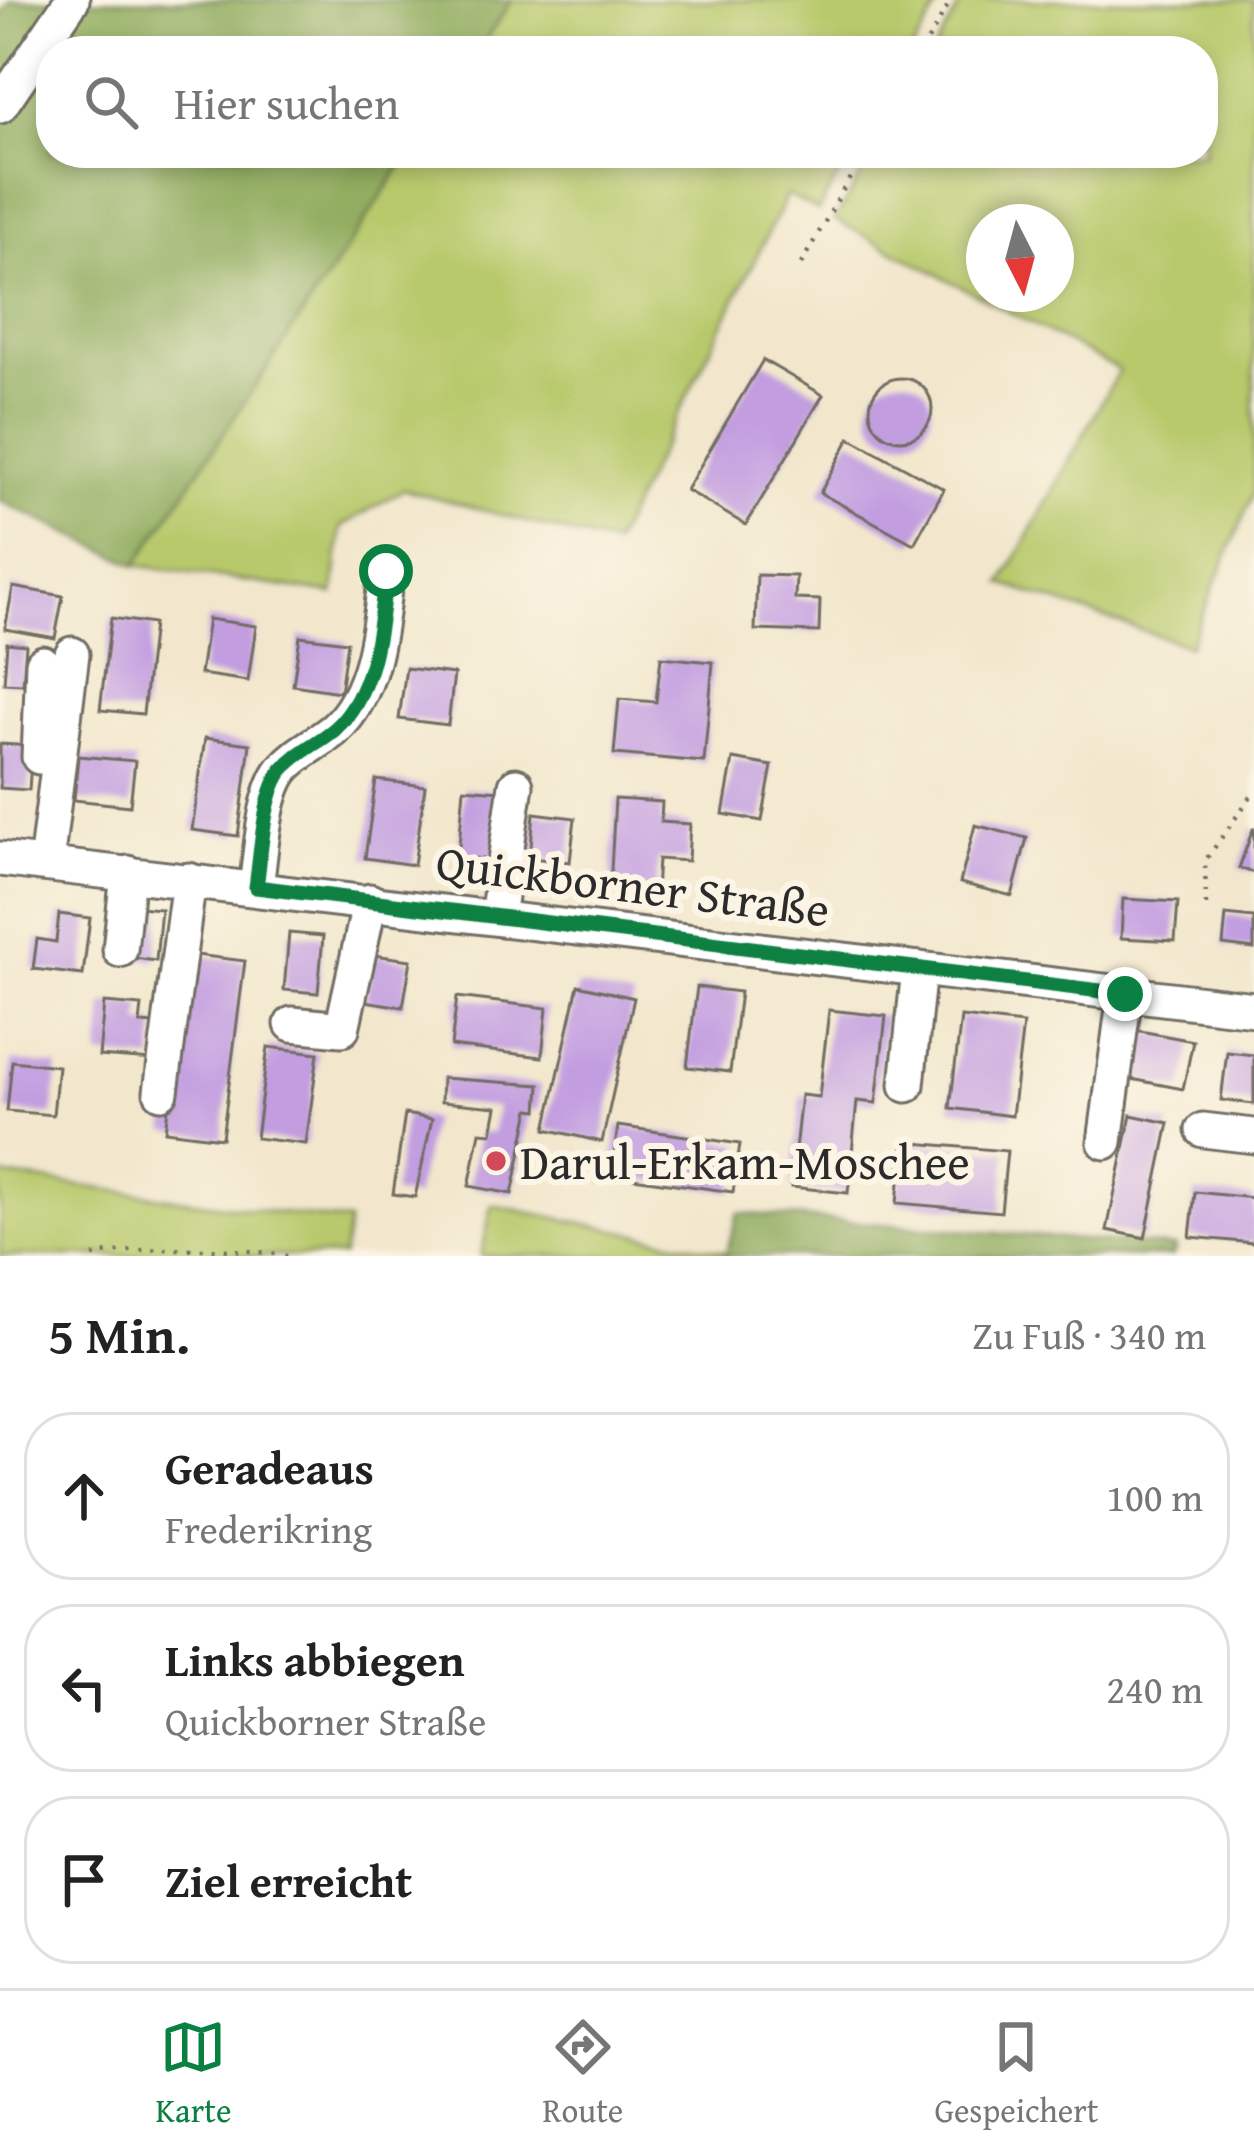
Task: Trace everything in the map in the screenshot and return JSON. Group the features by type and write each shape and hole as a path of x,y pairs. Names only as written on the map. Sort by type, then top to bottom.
{"street":[{"path":"48,36 72,0"},
{"path":"0,106 36,53"},
{"path":"256,887 271,792 282,770 351,712 367,679 386,571"},
{"path":"23,861 58,658"},
{"path":"497,917 516,785"},
{"name":"Quickborner Straße","path":"23,861 1254,1010"},
{"path":"120,950 128,873"},
{"path":"161,1092 190,880"},
{"path":"292,1024 342,1029 370,902"},
{"path":"907,1084 920,969"},
{"path":"1105,1142 1125,994"},
{"path":"1203,1130 1254,1136"}],"path":[{"path":"931,36 951,0"},
{"path":"801,263 855,168"},
{"path":"1207,905 1205,861 1254,792"},
{"path":"93,1256 116,1250 184,1250 286,1256"}],"green space":[{"path":"11,0 512,0 488,36 36,36 36,168 400,168 136,565 0,501 0,16"},
{"path":"512,0 942,0 921,36 488,36"},
{"path":"963,0 1254,0 1254,492 1189,646 1002,584 1119,370 1009,312 1074,312 1074,204 966,204 966,289 835,220 865,168 1218,168 1218,36 943,36"},
{"path":"400,168 843,168 818,211 787,195 613,545 404,489 341,527 334,594 136,565"},
{"path":"0,1175 348,1222 343,1256 0,1256"},
{"path":"492,1205 726,1252 725,1256 481,1256"},
{"path":"738,1213 1176,1247 1173,1256 725,1256"}],"building":[{"path":"763,360 823,395 746,525 686,490"},
{"path":"901,378 923,387 932,409 923,431 901,440 879,431 870,409 879,387"},
{"path":"850,438 944,489 914,544 820,493"},
{"path":"757,575 796,576 795,599 820,600 819,632 755,630"},
{"path":"13,587 63,596 55,638 5,629"},
{"path":"111,618 153,624 143,714 100,710"},
{"path":"208,619 256,626 248,681 200,674"},
{"path":"300,636 347,642 340,692 293,685"},
{"path":"7,643 26,645 23,684 4,683"},
{"path":"661,657 713,662 704,762 614,754 619,699 656,702"},
{"path":"406,668 454,674 448,725 399,719"},
{"path":"205,738 250,744 238,836 192,830"},
{"path":"0,744 32,746 29,790 0,788"},
{"path":"78,756 135,761 130,806 74,800"},
{"path":"733,759 772,766 762,821 723,814"},
{"path":"376,780 425,786 414,865 365,858"},
{"path":"464,788 501,791 496,860 458,857"},
{"path":"615,799 662,802 661,822 690,824 688,861 658,859 656,891 610,888"},
{"path":"534,813 575,818 570,862 530,858"},
{"path":"975,825 1027,838 1012,896 960,883"},
{"path":"1254,829 1254,873 1239,868"},
{"path":"1123,899 1178,902 1175,941 1121,938"},
{"path":"139,907 161,909 156,961 134,958"},
{"path":"59,914 90,918 83,975 33,969 37,939 56,942"},
{"path":"1226,915 1254,918 1254,949 1223,945"},
{"path":"289,933 323,936 318,993 284,990"},
{"path":"188,954 245,961 222,1138 165,1131"},
{"path":"373,955 411,960 403,1007 365,1001"},
{"path":"578,985 634,998 602,1142 546,1129"},
{"path":"697,987 740,992 730,1072 687,1067"},
{"path":"457,997 547,1008 542,1057 451,1046"},
{"path":"104,1003 142,1006 140,1023 156,1024 153,1060 99,1056"},
{"path":"829,1010 886,1016 876,1103 857,1101 848,1193 791,1187 801,1095 819,1097"},
{"path":"961,1017 1023,1024 1012,1116 950,1108"},
{"path":"1130,1029 1193,1041 1183,1089 1121,1077"},
{"path":"268,1047 318,1053 306,1144 256,1138"},
{"path":"1227,1052 1254,1055 1254,1104 1221,1100"},
{"path":"12,1061 58,1066 53,1115 7,1111"},
{"path":"442,1078 540,1085 538,1110 530,1109 512,1194 469,1186 480,1132 492,1133 497,1107 441,1102"},
{"path":"405,1114 432,1119 415,1197 393,1194"},
{"path":"1131,1115 1169,1123 1145,1238 1107,1230"},
{"path":"618,1126 740,1144 733,1192 611,1175"},
{"path":"903,1142 1007,1151 1001,1212 897,1203"},
{"path":"1195,1192 1254,1198 1254,1243 1190,1237"}],"place":[{"name":"Darul-Erkam-Moschee","path":"496,1161"}],"route":[{"path":"386,571 367,679 351,712 282,770 271,792 256,887 1125,994"}]}
